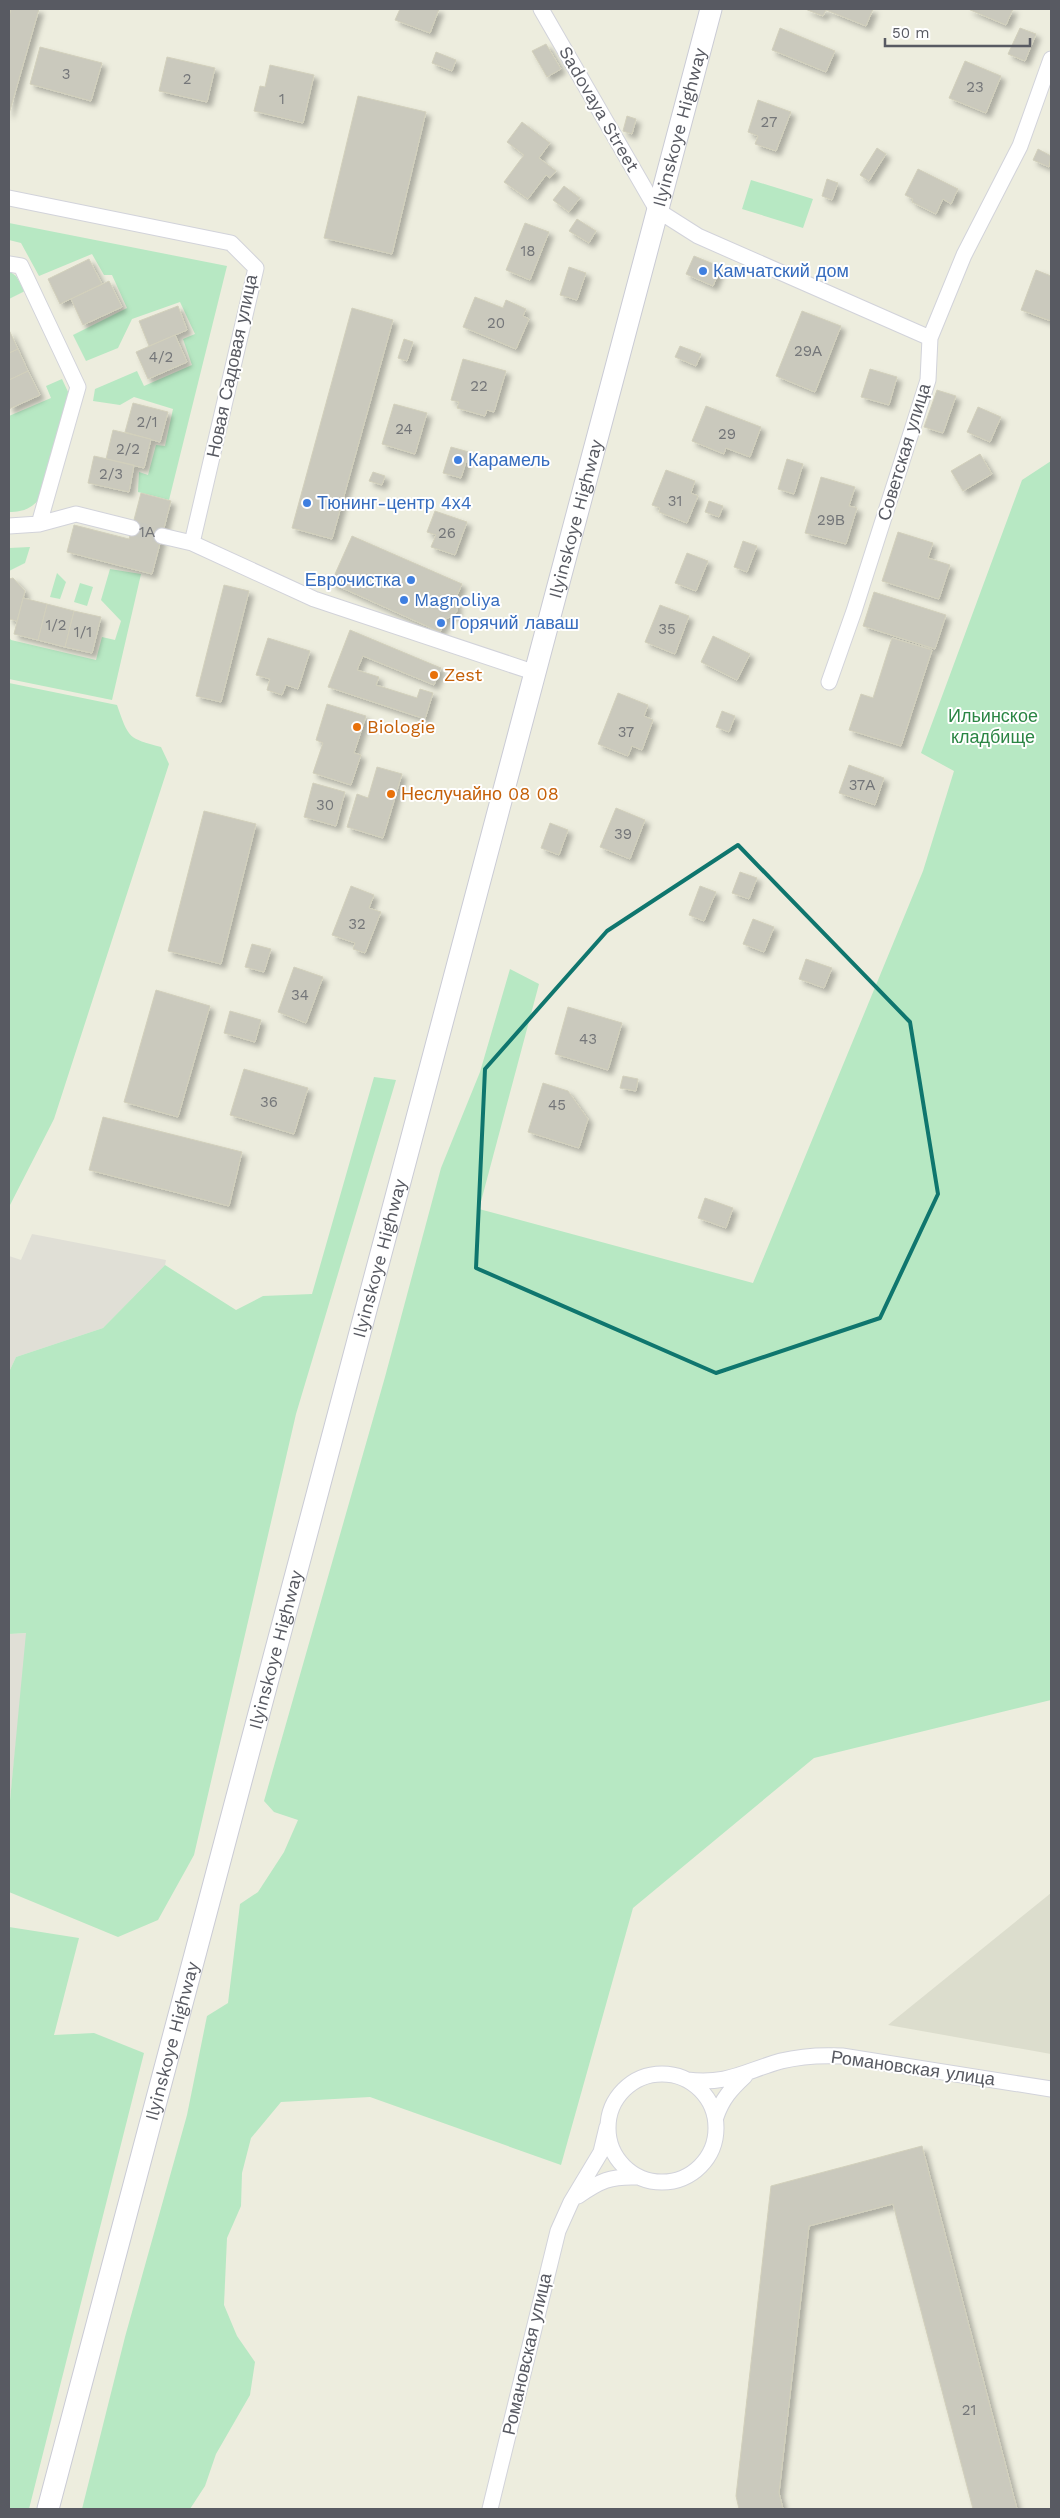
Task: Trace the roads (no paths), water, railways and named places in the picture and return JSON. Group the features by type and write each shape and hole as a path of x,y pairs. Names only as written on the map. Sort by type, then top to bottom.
{"main road":[{"name":"Ilyinskoye Highway","path":"48,2509 536,673 657,210 712,9"}],"street":[{"name":"Sadovaya Street","path":"541,9 657,210"},
{"name":"Советская улица","path":"829,682 854,611 928,380 930,338 964,255 1020,146 1051,59"},
{"name":"Новая Садовая улица","path":"9,198 231,243 256,268 192,543"},
{"path":"657,210 698,236 930,338"},
{"path":"9,264 21,266 78,387 39,524"},
{"path":"9,526 39,524 76,514 132,528"},
{"path":"162,536 192,543 314,600 536,673"},
{"name":"Романовская улица","path":"490,2509 545,2275 558,2231 571,2202 601,2152 614,2103 629,2084 640,2078 664,2074 687,2080 706,2082 746,2075 780,2062 819,2054 1051,2089"},
{"name":"Романовская улица","path":"716,2118 721,2102 730,2090 746,2075"},
{"name":"Романовская улица","path":"571,2202 598,2182 615,2176 637,2177 648,2181 673,2182 695,2172 704,2164 713,2148 717,2130 716,2118 706,2095 687,2080"},
{"name":"Романовская улица","path":"607,2126 612,2150 618,2161 637,2177"}],"tunnel":[{"path":"132,528 162,536"}],"place":[{"name":"Камчатский дом","path":"703,271"},
{"name":"Карамель","path":"458,460"},
{"name":"Тюнинг-центр 4х4","path":"307,503"},
{"name":"Еврочистка","path":"411,580"},
{"name":"Magnoliya","path":"404,600"},
{"name":"Горячий лаваш","path":"441,623"},
{"name":"Zest","path":"434,675"},
{"name":"Biologie","path":"357,727"},
{"name":"Неслучайно 08 08","path":"391,794"}],"park label":[{"name":"Ильинское кладбище","path":"993,726"}]}
